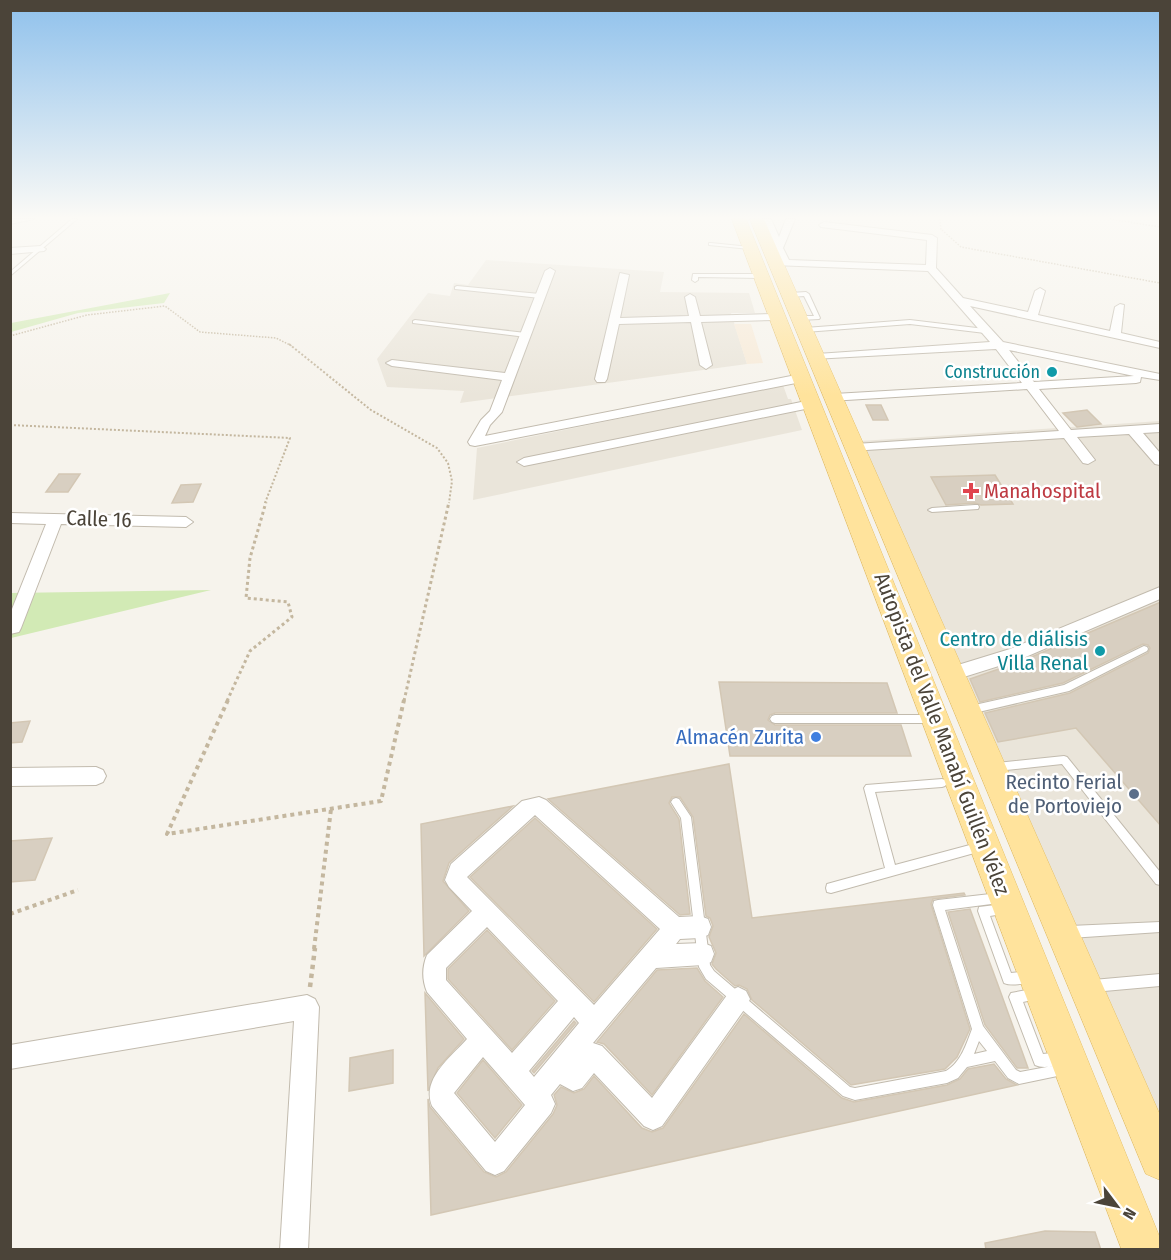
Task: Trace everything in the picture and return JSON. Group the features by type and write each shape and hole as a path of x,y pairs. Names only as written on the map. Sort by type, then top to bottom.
{"main road":[{"name":"Autopista del Valle Manabí Guillén Vélez","path":"778,278 816,384 951,674 1161,1160"},
{"name":"Autopista del Valle Manabí Guillén Vélez","path":"842,436 936,719 1144,1250"}],"street":[{"path":"547,278 496,412 485,423 475,442 816,384 999,345 1159,378"},
{"path":"601,379 623,278"},
{"path":"939,278 999,345 1088,460"},
{"path":"1032,317 1040,291"},
{"path":"690,297 706,364"},
{"path":"958,300 1161,345"},
{"path":"1115,335 1120,307"},
{"path":"614,321 793,315"},
{"path":"392,363 509,377"},
{"path":"524,462 816,384 1030,386 1159,378"},
{"path":"842,436 1067,433 1161,428"},
{"path":"1133,430 1161,461"},
{"name":"Calle 16","path":"10,518 186,522"},
{"path":"13,628 56,518"},
{"path":"951,674 1015,654 1161,593"},
{"path":"10,777 96,776"},
{"path":"595,1022 456,880 458,871 529,807 539,806 675,928 700,927"},
{"path":"483,1039 443,1085 441,1097 495,1162 542,1104 435,984 435,963 486,912"},
{"path":"534,1096 675,928"},
{"path":"652,957 703,954"},
{"path":"559,1065 573,1079 593,1055 653,1117 738,999"},
{"path":"512,1072 573,1001"},
{"path":"10,1057 307,1007 294,1250"}],"lane":[{"path":"457,288 540,296"},
{"path":"793,315 909,322 985,331"},
{"path":"415,322 526,335"},
{"path":"932,510 975,507"},
{"path":"967,711 1066,688 1144,649"},
{"path":"775,719 936,719"},
{"path":"992,768 1064,760 1161,880"},
{"path":"891,871 869,788 942,783"},
{"path":"676,801 686,817 705,967 710,975 847,1092 855,1094 954,1074 963,1062 978,1029"},
{"path":"831,888 986,845"},
{"path":"1008,902 938,905 978,1029 1012,1074 1018,1078 1070,1063"},
{"path":"1063,933 1161,927"},
{"path":"1086,987 1161,980"},
{"path":"963,1062 997,1055"}],"path":[{"path":"1132,278 1161,283"},
{"path":"10,336 87,315 165,306 200,332 276,338 293,346 321,366 372,410 437,448 448,463 452,481 449,502 381,801 166,834 250,651 292,617 288,602 246,598 246,578 268,496 290,438 10,424"},
{"path":"307,1007 317,944 331,809"},
{"path":"10,914 78,890"}],"shaded area":[{"path":"473,278 663,278 660,292 749,293 755,313 731,313 747,364 460,403 464,391 387,387 377,359 428,293 450,296 454,283 468,285"},
{"path":"734,324 751,324 763,363 747,364"},
{"path":"783,385 788,399 791,399 802,430 473,500 477,448"},
{"path":"1160,421 1160,1118 861,441"}],"green space":[{"path":"170,293 164,303 78,313 11,332 11,323"},
{"path":"211,590 11,638 11,593"}],"building":[{"path":"866,405 881,405 888,420 873,420"},
{"path":"1087,410 1101,424 1077,427 1063,413"},
{"path":"59,474 80,474 68,492 46,492"},
{"name":"Manahospital","path":"995,475 1013,504 946,505 931,477"},
{"path":"201,484 193,502 172,503 181,485"},
{"name":"Centro de diálisis Villa Renal","path":"1161,602 1161,826 1076,728 998,742 985,713 1070,693 1148,653 1150,648 1148,645 1143,644 1063,683 980,702 970,679 1022,661"},
{"name":"Almacén Zurita","path":"719,682 887,683 897,713 775,713 770,715 768,720 775,725 901,725 911,756 730,756"},
{"path":"30,721 22,742 10,743 10,723"},
{"path":"729,764 752,918 964,893 965,895 933,899 931,904 970,1029 957,1057 945,1069 851,1085 752,1000 747,989 739,985 735,986 716,969 712,964 716,953 709,937 713,926 710,918 706,916 693,817 680,797 672,797 669,803 679,819 690,914 680,915 548,799"},
{"path":"513,806 449,863 443,881 469,911 424,956 421,824"},
{"path":"535,818 657,929 594,1002 470,877"},
{"path":"52,838 35,880 10,882 10,841"},
{"path":"970,909 1028,1068 1017,1068 985,1025 948,912"},
{"path":"487,930 555,1001 512,1050 448,979 448,969"},
{"path":"697,968 705,981 723,997 652,1095 604,1044 597,1042 657,970"},
{"path":"425,993 464,1039 438,1068 428,1091"},
{"path":"744,1014 842,1098 854,1102 947,1085 960,1079 968,1069 994,1064 1006,1079 1017,1085 431,1215 428,1099 430,1107 484,1172 496,1177 506,1172 553,1114 557,1105 554,1095 561,1087 574,1093 584,1089 594,1076 642,1128 652,1132 663,1128"},
{"path":"574,1021 576,1023 534,1073 532,1071"},
{"path":"393,1050 393,1083 349,1091 350,1058"},
{"path":"483,1060 522,1105 495,1138 457,1093"},
{"path":"1045,1231 1095,1232 1101,1250 986,1250 985,1243"}],"place":[{"name":"Construcción","path":"1052,372"},
{"name":"Manahospital","path":"971,491"},
{"name":"Centro de diálisis Villa Renal","path":"1100,651"},
{"name":"Almacén Zurita","path":"816,737"},
{"name":"Recinto Ferial de Portoviejo","path":"1134,794"}]}
